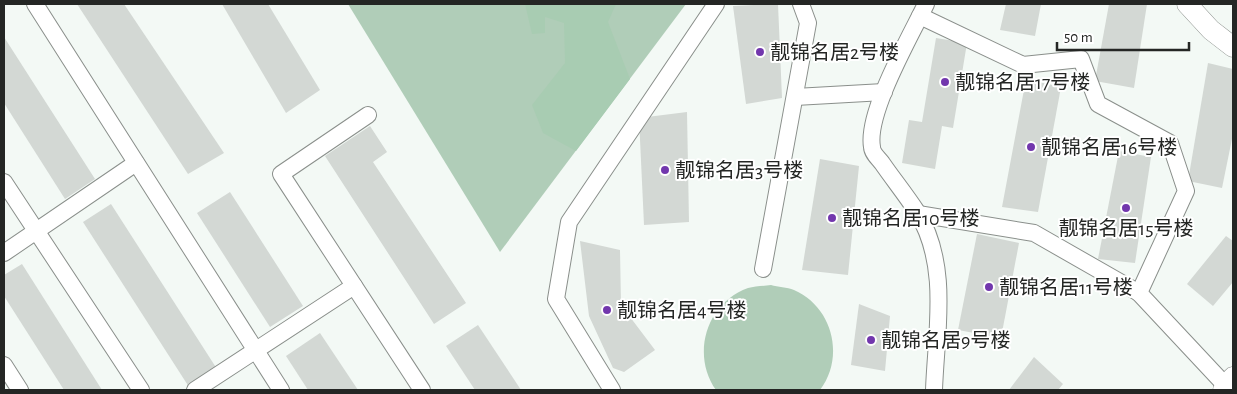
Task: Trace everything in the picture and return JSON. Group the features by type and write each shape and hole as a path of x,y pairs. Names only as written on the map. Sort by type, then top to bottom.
{"street":[{"path":"34,4 280,390"},
{"path":"612,390 556,299 569,222 716,4"},
{"path":"763,270 808,22 802,4"},
{"path":"1187,4 1210,30 1233,47"},
{"path":"934,390 937,350 938,277 929,239 918,214 872,149 872,124 884,92 923,10 1023,65 1081,59 1098,104 1170,143 1186,191 1139,293"},
{"path":"795,97 884,92"},
{"path":"368,115 281,174 422,390"},
{"path":"4,253 136,163"},
{"path":"4,182 141,390"},
{"path":"918,214 1034,232 1139,293 1227,384"},
{"path":"195,390 354,286"},
{"path":"4,364 20,390"}],"green space":[{"path":"348,4 686,4 500,252"},
{"path":"525,4 616,4 608,22 630,79 576,151 543,133 532,105 565,63 564,23 545,17 545,33 532,34"},
{"path":"771,285 794,290 807,298 818,308 826,320 833,348 832,363 828,377 820,390 716,390 708,376 704,346 713,318 722,305 734,295 748,288"}],"building":[{"path":"77,4 124,4 224,153 188,174"},
{"path":"222,4 268,4 320,90 286,113"},
{"name":"靓锦名居2号楼","path":"778,4 782,98 746,104 733,6"},
{"path":"1006,4 1041,4 1035,36 1000,30"},
{"path":"1109,4 1147,4 1134,88 1095,81"},
{"path":"4,37 95,179 65,199 4,103"},
{"name":"靓锦名居17号楼","path":"936,38 967,43 953,128 942,126 935,169 902,163 909,120 922,122"},
{"path":"1208,63 1233,69 1233,134 1222,188 1188,181"},
{"name":"靓锦名居16号楼","path":"1026,79 1061,87 1038,212 1002,207"},
{"name":"靓锦名居3号楼","path":"687,112 689,222 644,225 639,118"},
{"path":"370,126 387,152 373,162 466,303 434,324 325,156"},
{"name":"靓锦名居15号楼","path":"1119,151 1151,157 1135,263 1098,259"},
{"name":"靓锦名居10号楼","path":"820,159 859,166 848,275 802,270"},
{"path":"230,192 303,306 270,327 197,213"},
{"path":"111,204 217,369 189,387 83,222"},
{"name":"靓锦名居11号楼","path":"977,234 1019,243 1001,338 958,330"},
{"path":"1226,236 1233,241 1233,282 1213,306 1187,284"},
{"name":"靓锦名居4号楼","path":"580,241 620,250 621,305 655,350 624,372 613,368 589,316"},
{"path":"22,264 102,390 64,390 4,296 4,275"},
{"name":"靓锦名居9号楼","path":"859,304 890,316 885,371 851,365"},
{"path":"478,325 521,390 475,390 446,346"},
{"path":"320,333 358,390 308,390 286,356"},
{"path":"1034,357 1063,384 1058,390 1009,390"}],"place":[{"name":"靓锦名居2号楼","path":"760,52"},
{"name":"靓锦名居17号楼","path":"945,82"},
{"name":"靓锦名居16号楼","path":"1031,147"},
{"name":"靓锦名居3号楼","path":"665,170"},
{"name":"靓锦名居15号楼","path":"1126,208"},
{"name":"靓锦名居10号楼","path":"832,218"},
{"name":"靓锦名居11号楼","path":"989,287"},
{"name":"靓锦名居4号楼","path":"607,310"},
{"name":"靓锦名居9号楼","path":"871,340"}]}
